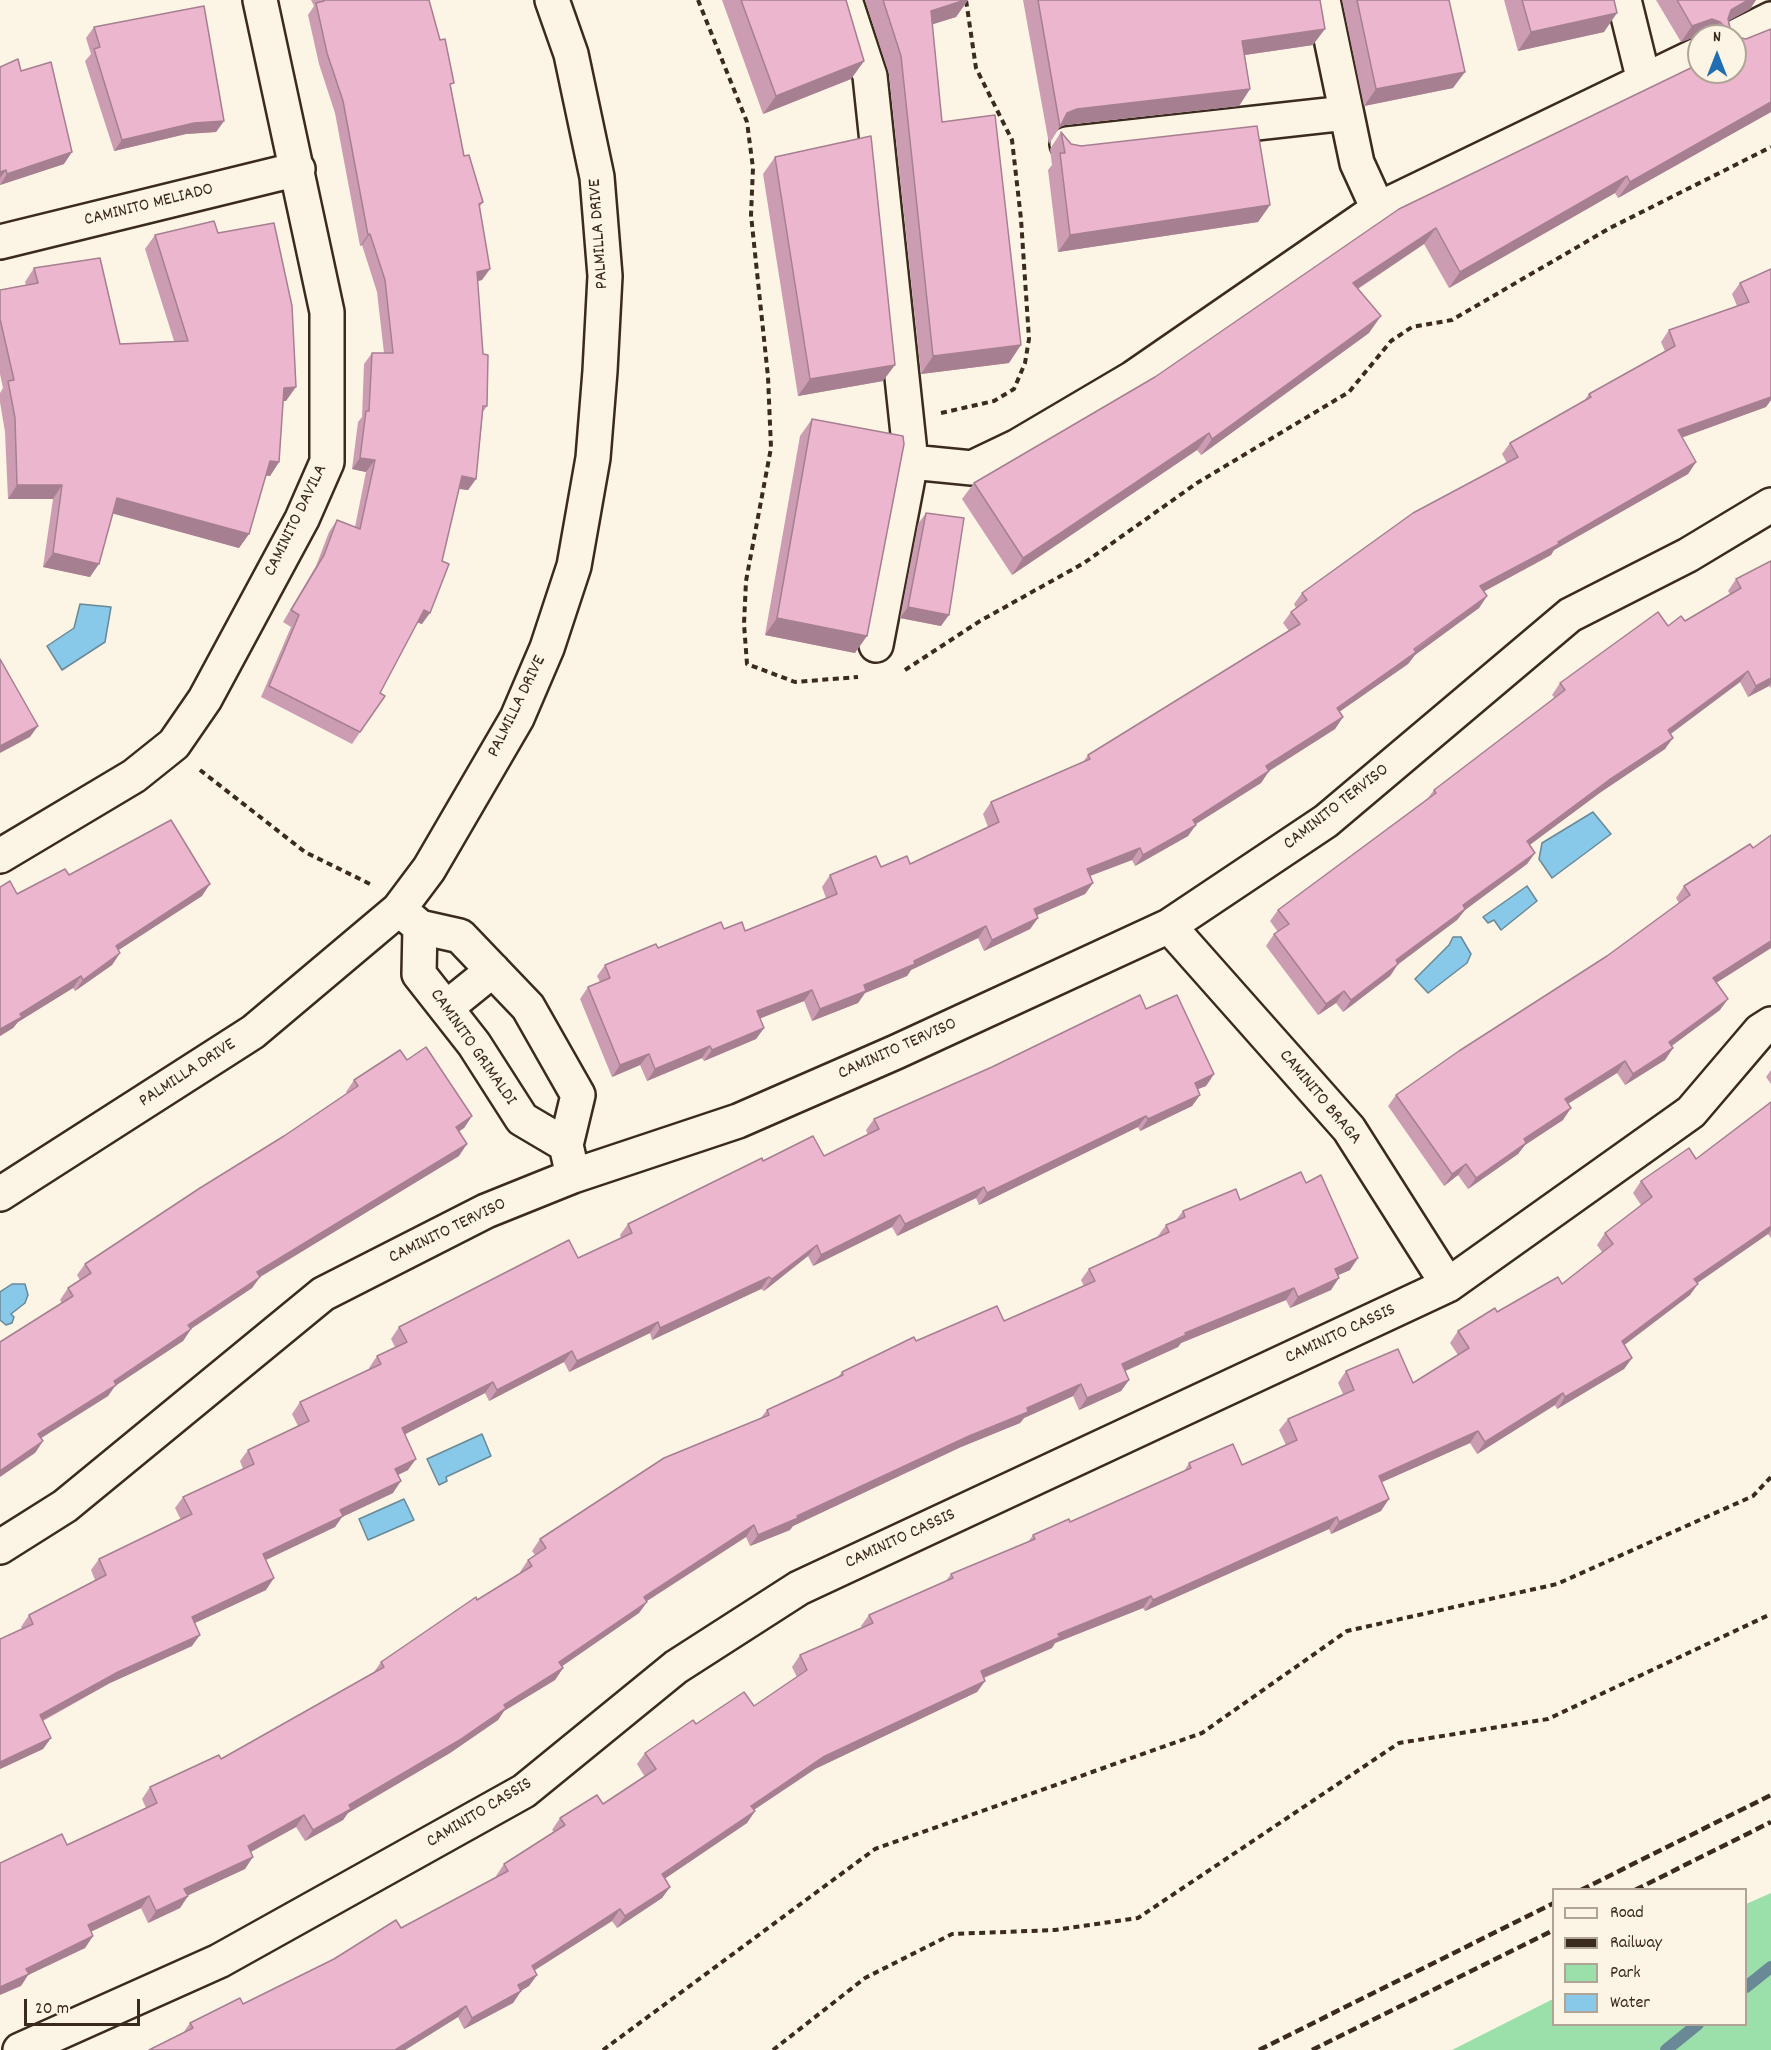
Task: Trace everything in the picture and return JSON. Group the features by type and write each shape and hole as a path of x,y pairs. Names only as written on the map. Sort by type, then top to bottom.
{"street":[{"name":"CAMINITO DAVILA","path":"0,856 134,776 174,744 206,699 302,519 327,462 327,312 260,0"},
{"name":"PALMILLA DRIVE","path":"0,1194 253,1032 407,912 429,869 511,728 542,659 574,566 593,458 605,276 597,177 571,54 552,0"},
{"path":"845,0 870,76 911,462 876,645"},
{"path":"1323,0 1357,163 1378,209"},
{"path":"1624,0 1644,81"},
{"path":"1747,31 1771,19"},
{"path":"911,462 972,468 1016,447 1133,378 1378,209 1687,60"},
{"path":"1067,144 1346,113"},
{"name":"CAMINITO MELIADO","path":"0,242 298,170"},
{"name":"CAMINITO TERVISO","path":"0,1547 65,1506 323,1294 486,1211 569,1160 738,1120 896,1052 1168,926 1326,821 1570,615 1688,555 1771,505"},
{"path":"407,912 460,936 528,1007 578,1095 569,1160"},
{"name":"CAMINITO GRIMALDI","path":"407,912 419,974 474,1044 522,1119 569,1160"},
{"name":"CAMINITO BRAGA","path":"1168,926 1349,1129 1448,1286"},
{"path":"446,1008 493,970"},
{"name":"CAMINITO CASSIS","path":"20,2050 219,1961 524,1791 676,1667 799,1588 1448,1286 1691,1112 1760,1031 1771,1024"}],"path":[{"path":"698,0 747,122 753,168 751,215 768,377 771,448 746,581 744,624 747,664 795,682 868,676 876,645"},
{"path":"906,418 994,401 1014,388 1025,363 1029,339 1021,219 1012,140 976,68 966,0"},
{"path":"904,671 980,621 1084,563 1197,483 1348,392 1391,341 1412,327 1452,320 1610,228 1771,147"},
{"path":"174,744 202,772 305,852 407,912"},
{"path":"603,2050 875,1849 1202,1733 1347,1631 1557,1584 1753,1496 1771,1477"},
{"path":"773,2050 865,1978 952,1934 1055,1930 1138,1918 1399,1743 1548,1719 1771,1614"}],"green space":[{"path":"1771,1893 1771,2050 1452,2050 1552,2000 1552,2026 1747,2026 1747,1904"}],"water":[{"path":"80,604 111,607 105,642 62,670 47,646 74,628"},
{"path":"1593,812 1611,834 1552,878 1539,859 1542,843"},
{"path":"1527,886 1537,901 1501,930 1494,920 1488,923 1483,917"},
{"path":"1453,937 1461,937 1471,954 1467,963 1428,993 1415,979 1449,945"},
{"path":"12,1284 25,1284 28,1295 25,1303 11,1314 14,1317 12,1323 6,1325 0,1320 0,1292"},
{"path":"482,1434 491,1456 446,1477 447,1481 439,1485 427,1459"},
{"path":"404,1499 414,1520 368,1540 359,1519"}],"building":[{"path":"324,0 429,0 440,40 445,39 454,83 450,84 464,156 469,155 483,202 479,204 490,269 477,272 483,354 488,355 487,406 483,406 476,479 462,476 442,561 449,564 430,613 424,610 380,693 385,696 360,732 269,686 299,615 291,610 324,555 337,520 360,529 375,460 360,458 366,411 369,411 372,353 393,353 385,280 370,234 368,235 343,101 327,53 316,3"},
{"path":"741,0 846,0 864,61 776,96"},
{"path":"883,0 965,0 931,11 942,122 995,115 1021,345 933,356 901,56"},
{"path":"1038,0 1320,0 1325,29 1242,41 1250,89 1077,109 1067,113 1060,127"},
{"path":"1357,0 1449,0 1465,72 1376,89"},
{"path":"1522,0 1614,0 1617,13 1531,32"},
{"path":"1677,0 1748,0 1731,10 1729,24 1722,24 1712,19 1691,24"},
{"path":"204,6 224,121 194,123 122,140 94,49 100,47 94,27"},
{"path":"1771,29 1771,102 1630,182 1627,176 1460,272 1436,228 1353,283 1381,316 1212,439 1209,433 1023,558 974,483 1155,377 1399,209 1687,70 1687,84 1747,84 1747,39"},
{"path":"18,59 21,71 51,62 72,152 7,174 6,170 0,172 0,67"},
{"path":"1257,126 1270,205 1070,235 1060,153 1065,153 1061,132 1071,144 1081,146"},
{"path":"871,136 895,365 810,379 775,157"},
{"path":"214,221 218,233 274,223 292,306 296,387 284,388 279,462 270,461 249,534 117,498 99,564 53,553 62,485 17,485 15,418 8,381 14,380 0,319 0,290 38,283 34,268 100,258 120,344 188,341 155,235"},
{"path":"1771,269 1771,397 1678,430 1696,462 1558,542 1559,544 1480,586 1487,596 1414,649 1416,652 1337,708 1343,717 1266,766 1269,771 1193,820 1196,825 1143,855 1140,848 1087,869 1093,883 1034,909 1038,918 992,940 986,926 914,961 915,964 864,985 866,991 820,1009 812,990 757,1011 764,1028 712,1050 710,1046 655,1069 649,1054 620,1065 588,987 610,978 605,965 656,944 658,948 721,922 724,929 742,922 745,931 837,894 830,875 876,856 881,867 907,856 910,864 999,822 991,802 1090,759 1088,755 1300,624 1291,612 1307,600 1302,593 1413,513 1518,457 1510,443 1591,397 1589,394 1675,346 1669,330 1749,302 1740,283"},
{"path":"812,419 903,436 904,444 867,636 777,618"},
{"path":"926,513 964,518 949,615 908,607"},
{"path":"1771,561 1771,678 1756,686 1748,671 1668,730 1673,738 1609,780 1527,841 1535,853 1463,905 1465,909 1396,960 1398,964 1351,1000 1344,991 1326,1004 1274,934 1289,924 1278,910 1436,793 1434,790 1565,690 1560,683 1658,612 1668,626 1681,616 1685,621 1741,588 1736,579"},
{"path":"0,659 38,726 0,746"},
{"path":"171,820 210,884 116,946 120,953 83,980 81,976 20,1014 22,1017 0,1029 0,887 10,881 17,894 65,869 69,875"},
{"path":"1771,835 1771,941 1713,978 1728,999 1669,1042 1673,1048 1633,1074 1625,1061 1565,1099 1571,1108 1524,1139 1526,1143 1476,1178 1466,1164 1452,1174 1396,1095 1459,1051 1607,956 1690,895 1684,886 1750,844 1753,848"},
{"path":"1140,995 1146,1009 1177,995 1214,1074 1195,1083 1200,1095 1148,1119 1146,1116 987,1193 984,1187 905,1224 900,1215 821,1255 817,1245 772,1279 769,1277 660,1328 658,1322 577,1361 572,1351 497,1390 493,1382 402,1428 416,1459 395,1469 401,1481 340,1510 343,1516 263,1554 274,1578 192,1617 200,1635 118,1672 40,1715 51,1738 0,1762 0,1639 33,1624 29,1615 106,1575 99,1559 192,1514 183,1497 254,1464 248,1450 309,1421 300,1402 381,1364 377,1356 407,1342 399,1327 569,1240 578,1258 632,1233 628,1224 762,1158 763,1161 813,1136 824,1156 879,1129 874,1119 992,1067"},
{"path":"426,1047 472,1116 456,1127 467,1144 257,1272 260,1277 188,1325 191,1329 114,1381 116,1385 38,1434 43,1441 0,1471 0,1342 73,1296 68,1288 91,1273 85,1264 358,1086 354,1080 400,1050 407,1060"},
{"path":"1771,1102 1771,1226 1694,1279 1698,1284 1622,1341 1632,1358 1565,1397 1563,1393 1485,1442 1478,1431 1379,1476 1389,1499 1339,1522 1337,1517 1153,1600 1151,1596 1058,1634 1060,1637 981,1671 985,1681 823,1757 751,1806 755,1811 662,1874 670,1887 625,1916 620,1909 532,1966 537,1975 518,1985 521,1991 472,2018 466,2006 395,2050 149,2050 193,2028 190,2023 240,1998 243,2004 334,1959 396,1920 401,1928 508,1871 504,1864 565,1825 560,1818 597,1795 603,1804 656,1769 645,1753 693,1720 696,1724 744,1692 754,1706 807,1670 800,1655 873,1623 869,1615 953,1578 951,1574 1035,1539 1033,1535 1069,1519 1070,1522 1191,1468 1189,1463 1233,1444 1242,1465 1297,1440 1288,1419 1354,1390 1346,1371 1398,1349 1413,1383 1469,1348 1458,1331 1495,1308 1497,1312 1558,1277 1562,1284 1613,1244 1605,1233 1652,1197 1641,1181 1689,1148 1696,1159"},
{"path":"1301,1172 1306,1183 1321,1175 1358,1258 1335,1269 1339,1278 1298,1297 1294,1288 1185,1333 1186,1335 1122,1364 1129,1380 1087,1398 1081,1384 1027,1408 1028,1412 969,1436 797,1516 798,1518 758,1535 754,1525 644,1597 647,1602 559,1662 563,1668 504,1705 506,1708 458,1741 349,1805 351,1809 313,1830 304,1815 248,1846 253,1857 184,1889 188,1896 156,1911 149,1896 88,1925 93,1936 26,1969 29,1974 0,1987 0,1863 62,1834 67,1845 157,1803 150,1787 219,1755 221,1759 384,1667 381,1662 476,1597 477,1600 532,1566 528,1560 546,1548 540,1539 664,1458 769,1415 767,1410 843,1375 842,1372 914,1337 916,1341 997,1306 1004,1321 1095,1281 1089,1269 1169,1232 1166,1225 1185,1217 1183,1211 1236,1189 1240,1200"}],"waterway":[{"path":"1747,1986 1771,1967"},
{"path":"1666,2050 1696,2026"}],"railway":[{"path":"1585,1888 1771,1795"},
{"path":"1639,1888 1771,1822"},
{"path":"1259,2050 1552,1904"},
{"path":"1312,2050 1552,1931"}]}
